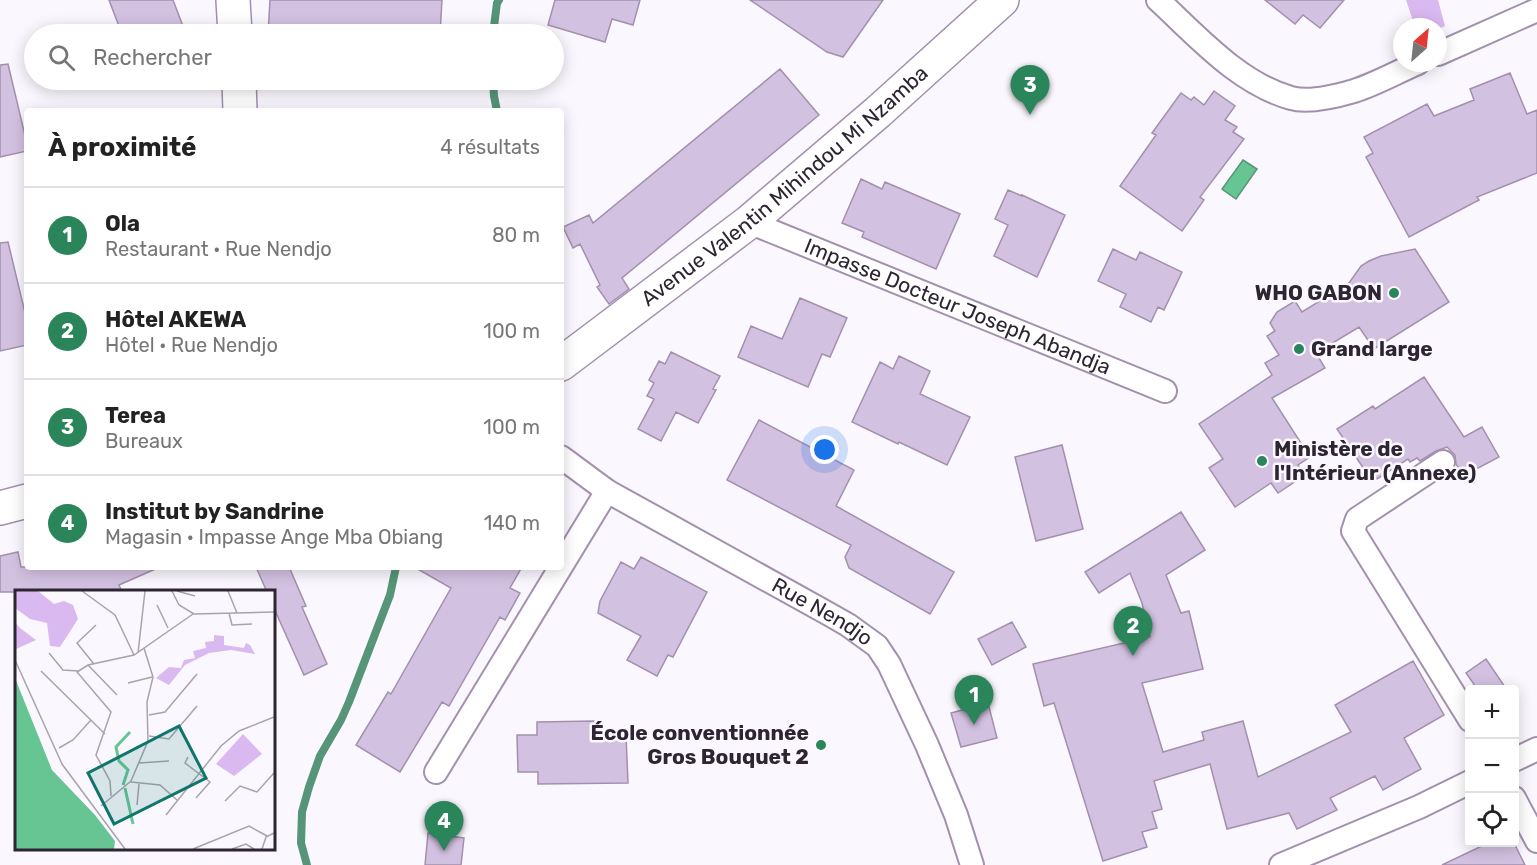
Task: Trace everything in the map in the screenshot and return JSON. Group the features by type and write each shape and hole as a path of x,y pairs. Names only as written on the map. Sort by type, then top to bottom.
{"street":[{"path":"233,0 234,24"},
{"name":"Avenue Valentin Mihindou Mi Nzamba","path":"564,361 749,222 878,112 1002,0"},
{"path":"1158,0 1233,69 1263,87 1292,99 1317,99 1354,91 1397,72"},
{"path":"1447,50 1537,10"},
{"path":"239,90 240,108"},
{"name":"Impasse Docteur Joseph Abandja","path":"749,222 1165,391"},
{"name":"Rue Nendjo","path":"564,459 607,491 848,625 877,646 895,674 927,745 956,815 972,865"},
{"path":"1443,462 1357,519 1353,531 1465,712"},
{"path":"564,562 607,491"},
{"path":"0,508 24,502"},
{"path":"436,772 559,570"},
{"path":"1519,758 1537,749"},
{"path":"1281,865 1419,807 1465,784"},
{"path":"1519,806 1537,841"}],"shaded area":[{"path":"1406,0 1438,0 1443,18 1412,18"},
{"path":"1243,160 1257,169 1236,199 1222,189"}],"building":[{"path":"109,0 173,0 182,24 118,24"},
{"path":"270,0 442,0 441,24 269,24"},
{"path":"555,0 640,0 633,25 612,19 605,42 564,30 564,24 548,24"},
{"path":"750,0 883,0 843,57 827,52"},
{"path":"1265,0 1344,0 1320,28 1303,15 1295,24"},
{"path":"8,64 24,131 24,152 0,157 0,65"},
{"path":"780,69 819,115 622,278 629,289 609,304 597,287 600,285 580,244 573,248 564,229 564,227 589,215 593,223"},
{"path":"1510,73 1527,114 1537,110 1537,173 1477,197 1479,200 1409,237 1366,157 1373,153 1364,137 1427,104 1434,116 1474,100 1470,89"},
{"path":"1214,91 1235,106 1225,120 1237,127 1233,132 1244,139 1200,197 1204,200 1182,231 1120,186 1156,135 1152,133 1181,93 1191,100 1194,97 1204,105"},
{"path":"861,179 882,189 885,182 960,214 936,269 862,237 864,232 842,223"},
{"path":"1008,190 1065,215 1037,277 994,256 1008,225 995,219"},
{"path":"8,242 24,309 24,346 0,351 0,243"},
{"path":"1113,249 1136,260 1140,252 1182,272 1164,310 1158,307 1151,322 1120,307 1126,294 1098,281"},
{"path":"1415,249 1449,302 1374,349 1359,327 1316,353 1325,368 1272,398 1310,457 1298,465 1305,475 1278,493 1271,483 1235,507 1209,468 1223,459 1199,424 1272,375 1265,363 1279,355 1267,336 1275,331 1270,323 1277,312 1295,301 1302,312 1349,283 1361,266 1369,261 1381,256"},
{"path":"800,298 847,318 830,357 822,354 808,387 738,357 751,326 782,339"},
{"path":"671,352 720,376 713,389 716,390 698,423 676,412 661,441 638,429 654,399 647,396 654,383 649,380 659,361 665,364"},
{"path":"899,356 930,371 920,394 970,417 947,465 852,422 880,362 893,369"},
{"path":"1424,377 1464,437 1482,427 1499,457 1463,476 1456,464 1455,455 1447,447 1420,461 1417,458 1410,462 1408,459 1377,479 1373,473 1368,475 1337,429 1373,406 1375,409"},
{"path":"759,420 854,470 836,506 954,572 930,614 849,568 845,557 851,545 727,480"},
{"path":"1062,445 1083,529 1036,541 1015,457"},
{"path":"1181,512 1205,550 1166,575 1181,613 1189,611 1203,669 1142,683 1163,752 1204,740 1202,732 1243,721 1258,777 1351,732 1335,705 1413,661 1444,715 1404,738 1421,769 1383,790 1375,776 1330,798 1337,810 1297,829 1289,813 1227,829 1210,764 1154,781 1162,809 1152,812 1157,828 1142,832 1147,847 1103,861 1054,703 1044,706 1033,664 1150,637 1142,603 1130,573 1099,593 1085,572"},
{"path":"18,552 21,567 24,567 24,570 153,570 119,585 121,590 0,592 0,556"},
{"path":"641,557 707,592 673,657 668,655 657,676 627,660 641,636 598,613 600,601 621,562 634,569"},
{"path":"257,570 290,570 306,606 302,607 327,664 304,675 274,608 274,590 266,590"},
{"path":"419,570 520,570 510,588 520,593 505,620 500,617 449,706 442,702 400,772 356,745 388,692 391,694 451,588"},
{"path":"1012,622 1026,647 992,665 978,639"},
{"path":"1486,659 1504,685 1474,685 1466,673"},
{"path":"988,703 997,738 961,747 951,713"},
{"path":"594,721 592,734 626,735 628,783 538,784 538,772 518,772 517,735 537,735 537,722"},
{"path":"428,833 464,838 461,865 425,865"},
{"path":"1480,847 1516,847 1525,865 1442,865"}],"waterway":[{"path":"494,24 499,0"},
{"path":"494,90 496,108"},
{"path":"307,865 301,843 302,812 309,787 320,756 349,702 390,595 395,570"}],"place":[{"name":"Terea","path":"1030,115"},
{"name":"WHO GABON","path":"1394,293"},
{"name":"Grand large","path":"1299,349"},
{"name":"Ministère de l'Intérieur (Annexe)","path":"1262,461"},
{"name":"Hôtel AKEWA","path":"1133,656"},
{"name":"Ola","path":"974,725"},
{"name":"École conventionnée Gros Bouquet 2","path":"821,745"},
{"name":"Institut by Sandrine","path":"444,851"}]}
